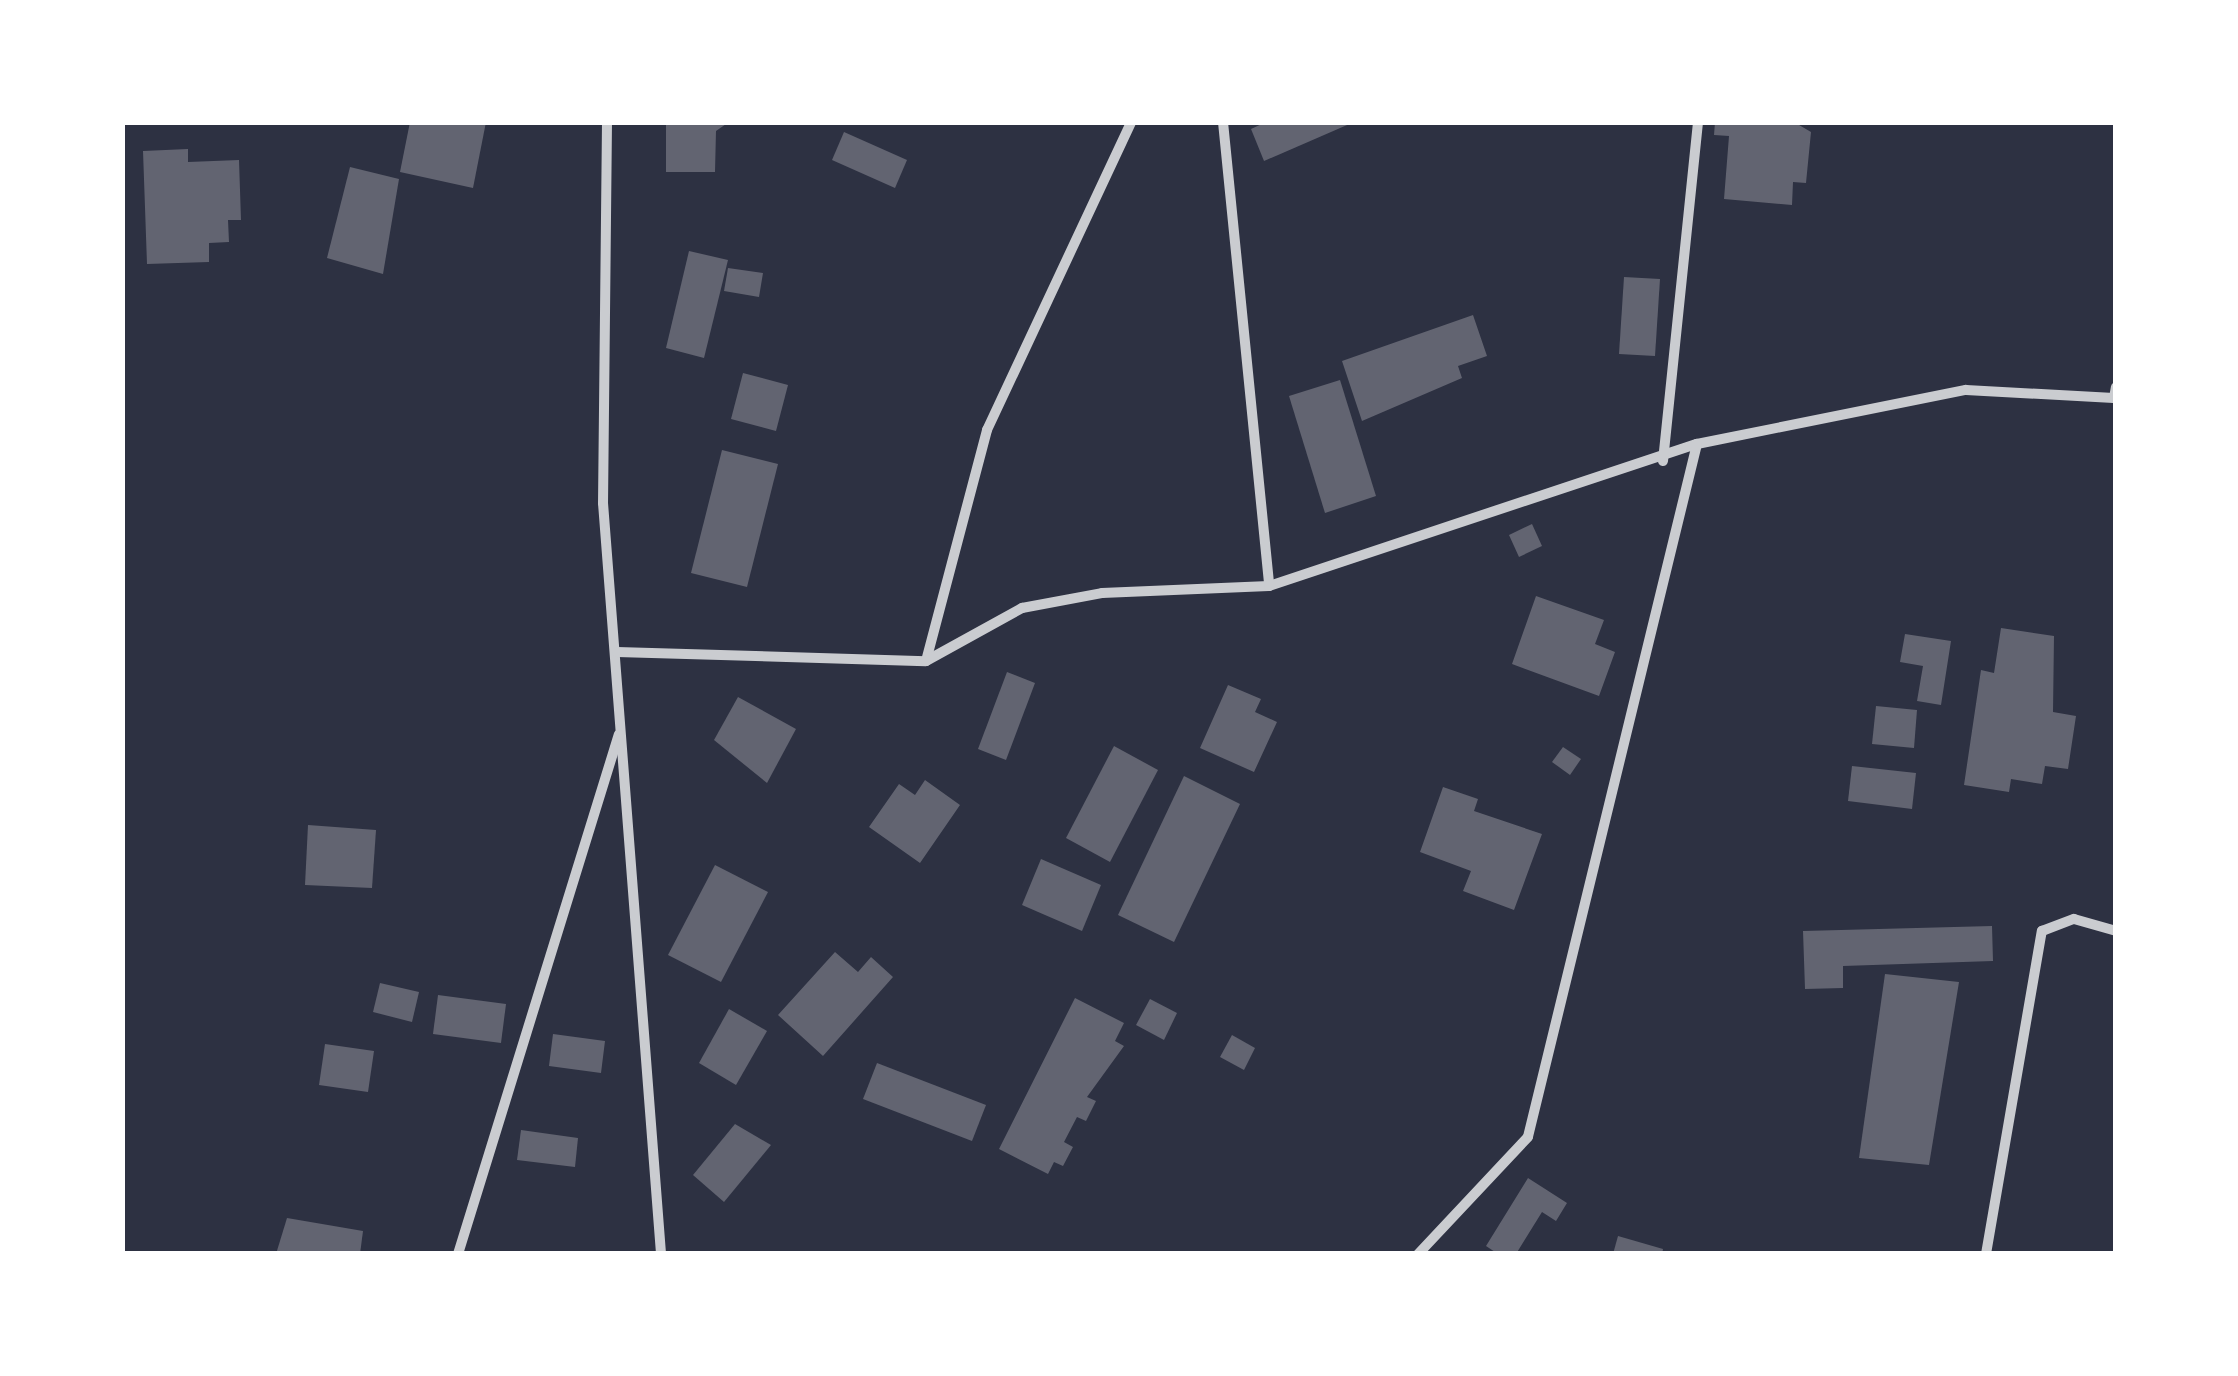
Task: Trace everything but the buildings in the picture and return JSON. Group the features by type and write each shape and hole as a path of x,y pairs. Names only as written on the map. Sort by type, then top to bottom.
{"street":[{"path":"606,122 603,503 618,652 661,1254"},
{"path":"926,661 987,430 1131,122"},
{"path":"1223,122 1269,586"},
{"path":"1663,461 1698,122"},
{"path":"618,652 926,661 1022,608 1102,593 1269,586 1663,461 1697,444 1966,390 2115,394"},
{"path":"1418,1254 1528,1137 1697,444"},
{"path":"458,1254 622,725"},
{"path":"1986,1254 2042,931 2074,919 2116,931"}]}
